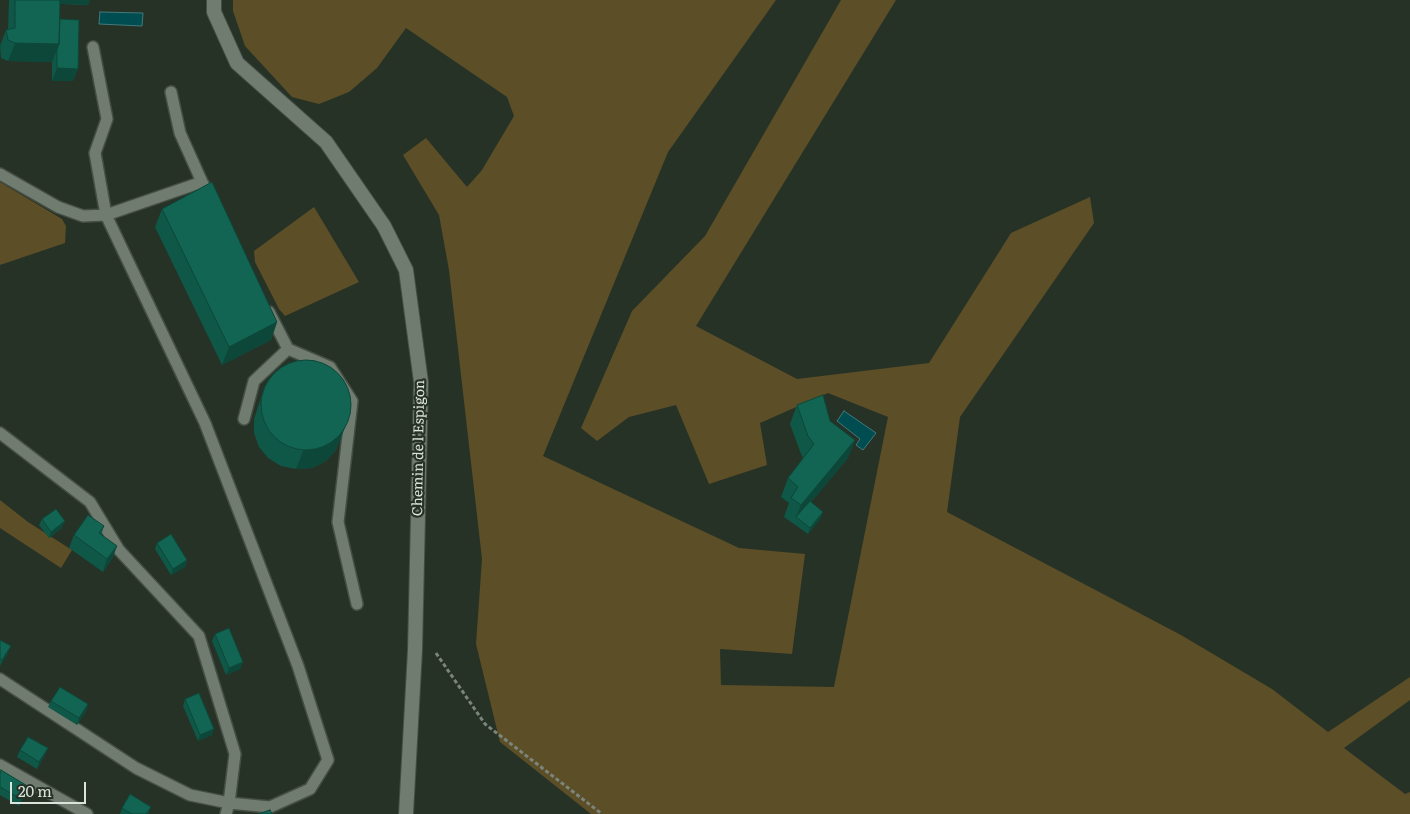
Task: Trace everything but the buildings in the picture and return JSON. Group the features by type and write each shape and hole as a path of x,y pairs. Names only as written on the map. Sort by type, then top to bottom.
{"street":[{"name":"Chemin de l'Espigon","path":"214,0 214,12 237,63 326,142 384,226 406,270 421,382 415,650 406,814"}],"lane":[{"path":"0,679 136,768 190,795 227,809 270,807 310,789 328,760 298,666 205,423 106,216 95,153 107,119 93,47"},
{"path":"171,92 180,133 216,208"},
{"path":"0,174 58,207 83,216 106,216 202,182"},
{"path":"265,305 288,349 330,367 352,401 338,522 356,604"},
{"path":"244,419 254,382 288,349"},
{"path":"0,434 90,502 119,550 199,636 236,754 227,809"},
{"path":"0,765 86,814"}],"path":[{"path":"433,649 485,724 602,814"}],"shaded area":[{"path":"233,0 776,0 668,152 543,456 739,548 805,554 792,654 720,649 721,685 834,687 888,417 828,393 760,423 767,465 709,484 676,405 629,417 597,441 581,428 632,311 705,236 841,0 896,0 696,326 797,379 929,363 1011,233 1090,197 1094,223 960,417 947,512 1181,635 1272,689 1328,732 1410,677 1410,700 1344,748 1405,794 1410,792 1410,814 591,814 500,742 476,644 482,559 449,270 439,215 403,155 426,138 467,187 482,170 514,116 507,97 406,28 377,68 349,92 319,104 292,97 245,46 233,11"},
{"path":"0,182 62,219 66,226 65,243 0,265"},
{"path":"314,207 359,282 285,316 279,309 255,262 254,251"},
{"path":"0,500 28,522 72,550 61,568 0,528"}],"water":[{"path":"100,12 143,13 142,26 99,24"},
{"path":"844,411 876,433 863,450 856,445 860,439 837,421"}]}
